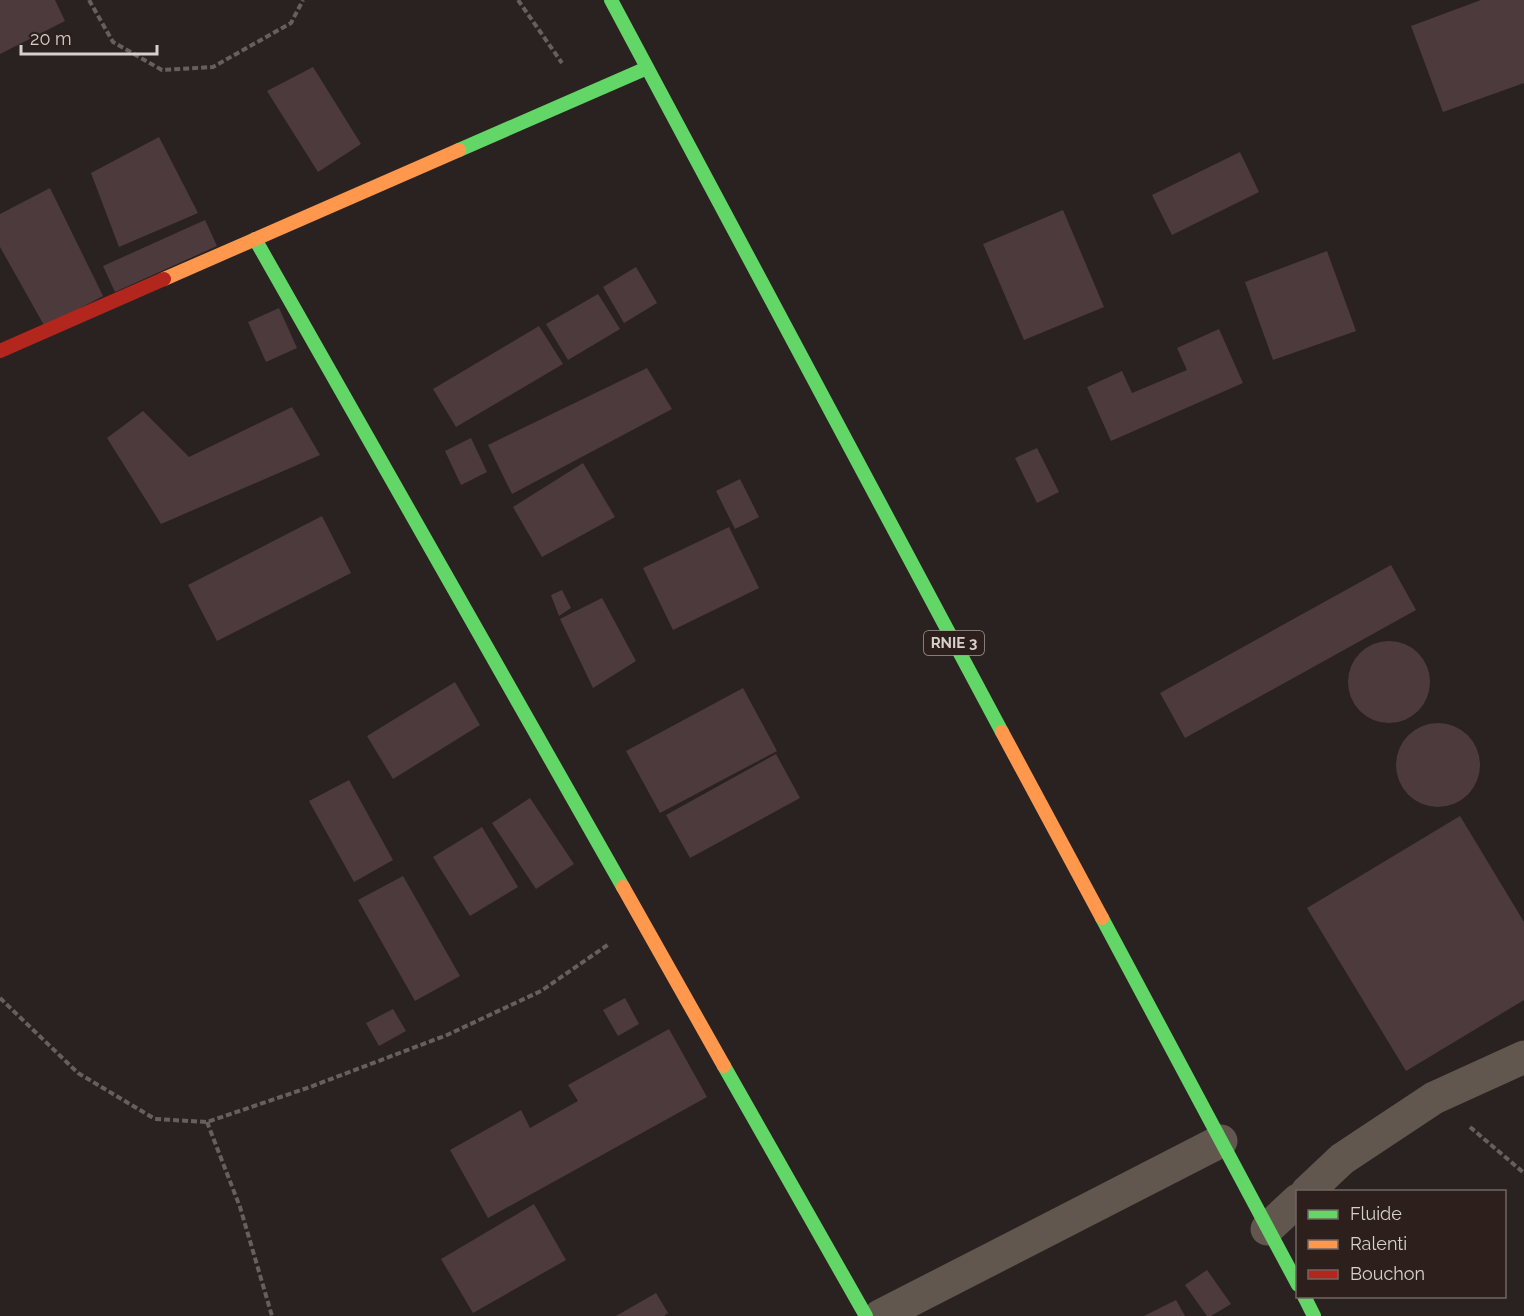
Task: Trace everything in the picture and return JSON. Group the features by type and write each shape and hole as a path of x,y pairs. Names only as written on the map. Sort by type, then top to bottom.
{"main road":[{"name":"RNIE 3","path":"611,0 1296,1281"},
{"path":"0,351 647,68"},
{"path":"255,239 866,1316"},
{"path":"1305,1298 1314,1316"}],"street":[{"path":"1308,1190 1342,1159 1434,1098 1524,1057"},
{"path":"880,1316 1221,1142"},
{"path":"1267,1228 1296,1202"}],"path":[{"path":"89,0 113,42 162,70 213,67 291,23 303,0"},
{"path":"518,0 585,95"},
{"path":"0,998 78,1072 155,1119 207,1122 310,1087 447,1035 541,991 642,922"},
{"path":"1434,1098 1524,1173"},
{"path":"207,1122 240,1207 272,1316"}],"building":[{"path":"0,0 55,0 65,21 0,54"},
{"path":"1481,0 1524,0 1524,83 1443,112 1411,26"},
{"path":"313,67 361,144 318,172 267,91"},
{"path":"159,137 198,213 119,247 91,173"},
{"path":"1240,152 1259,192 1172,235 1152,195"},
{"path":"50,188 103,296 45,327 0,247 0,214"},
{"path":"1063,210 1104,307 1024,340 983,244"},
{"path":"205,220 217,246 115,292 103,266"},
{"path":"1327,251 1356,331 1273,360 1245,282"},
{"path":"636,267 657,303 624,323 603,287"},
{"path":"598,294 620,329 568,360 546,324"},
{"path":"279,308 297,348 266,362 248,322"},
{"path":"539,326 563,364 456,427 433,389"},
{"path":"1219,329 1243,383 1111,441 1087,387 1122,371 1132,393 1187,370 1177,348"},
{"path":"647,368 672,409 512,494 488,445"},
{"path":"292,407 320,455 161,524 107,438 143,411 189,457"},
{"path":"471,438 487,472 461,485 445,451"},
{"path":"1037,448 1059,492 1037,503 1015,458"},
{"path":"583,463 615,517 542,557 513,507"},
{"path":"740,479 759,517 735,529 716,491"},
{"path":"322,516 351,573 217,641 188,585"},
{"path":"729,527 759,588 673,630 643,568"},
{"path":"1391,565 1416,610 1185,738 1160,693"},
{"path":"562,590 571,608 559,616 551,595"},
{"path":"602,598 636,661 593,688 560,619"},
{"path":"1389,641 1405,644 1418,653 1427,666 1430,682 1427,698 1418,711 1405,720 1389,723 1373,720 1360,711 1351,698 1348,682 1351,666 1360,653 1373,644"},
{"path":"455,682 480,725 393,779 367,736"},
{"path":"743,688 777,751 660,813 626,751"},
{"path":"1438,723 1461,730 1473,742 1480,765 1473,788 1461,800 1438,807 1415,800 1403,788 1396,765 1403,742 1415,730"},
{"path":"776,754 800,798 690,858 666,815"},
{"path":"349,780 393,860 354,882 309,801"},
{"path":"530,798 574,864 536,889 492,823"},
{"path":"1460,816 1524,922 1524,1000 1406,1071 1307,908"},
{"path":"482,827 518,887 470,916 433,857"},
{"path":"403,876 460,976 415,1001 358,900"},
{"path":"625,998 639,1024 618,1036 603,1010"},
{"path":"393,1009 406,1031 379,1046 366,1023"},
{"path":"669,1029 707,1097 488,1218 450,1150 521,1110 530,1128 578,1101 568,1085"},
{"path":"534,1204 566,1260 473,1313 441,1259"},
{"path":"1207,1270 1231,1304 1211,1316 1207,1316 1185,1285"},
{"path":"656,1293 668,1313 664,1316 616,1316"},
{"path":"1176,1300 1185,1316 1144,1316"}],"traffic: fast":[{"path":"611,0 1002,732"},
{"path":"459,150 647,68"},
{"path":"255,239 623,887"},
{"path":"1102,918 1296,1281"},
{"path":"724,1066 866,1316"},
{"path":"1305,1298 1314,1316"}],"traffic: slow":[{"path":"164,279 459,150"},
{"path":"1002,732 1102,918"},
{"path":"623,887 724,1066"}],"traffic: jam":[{"path":"0,351 164,279"}]}
